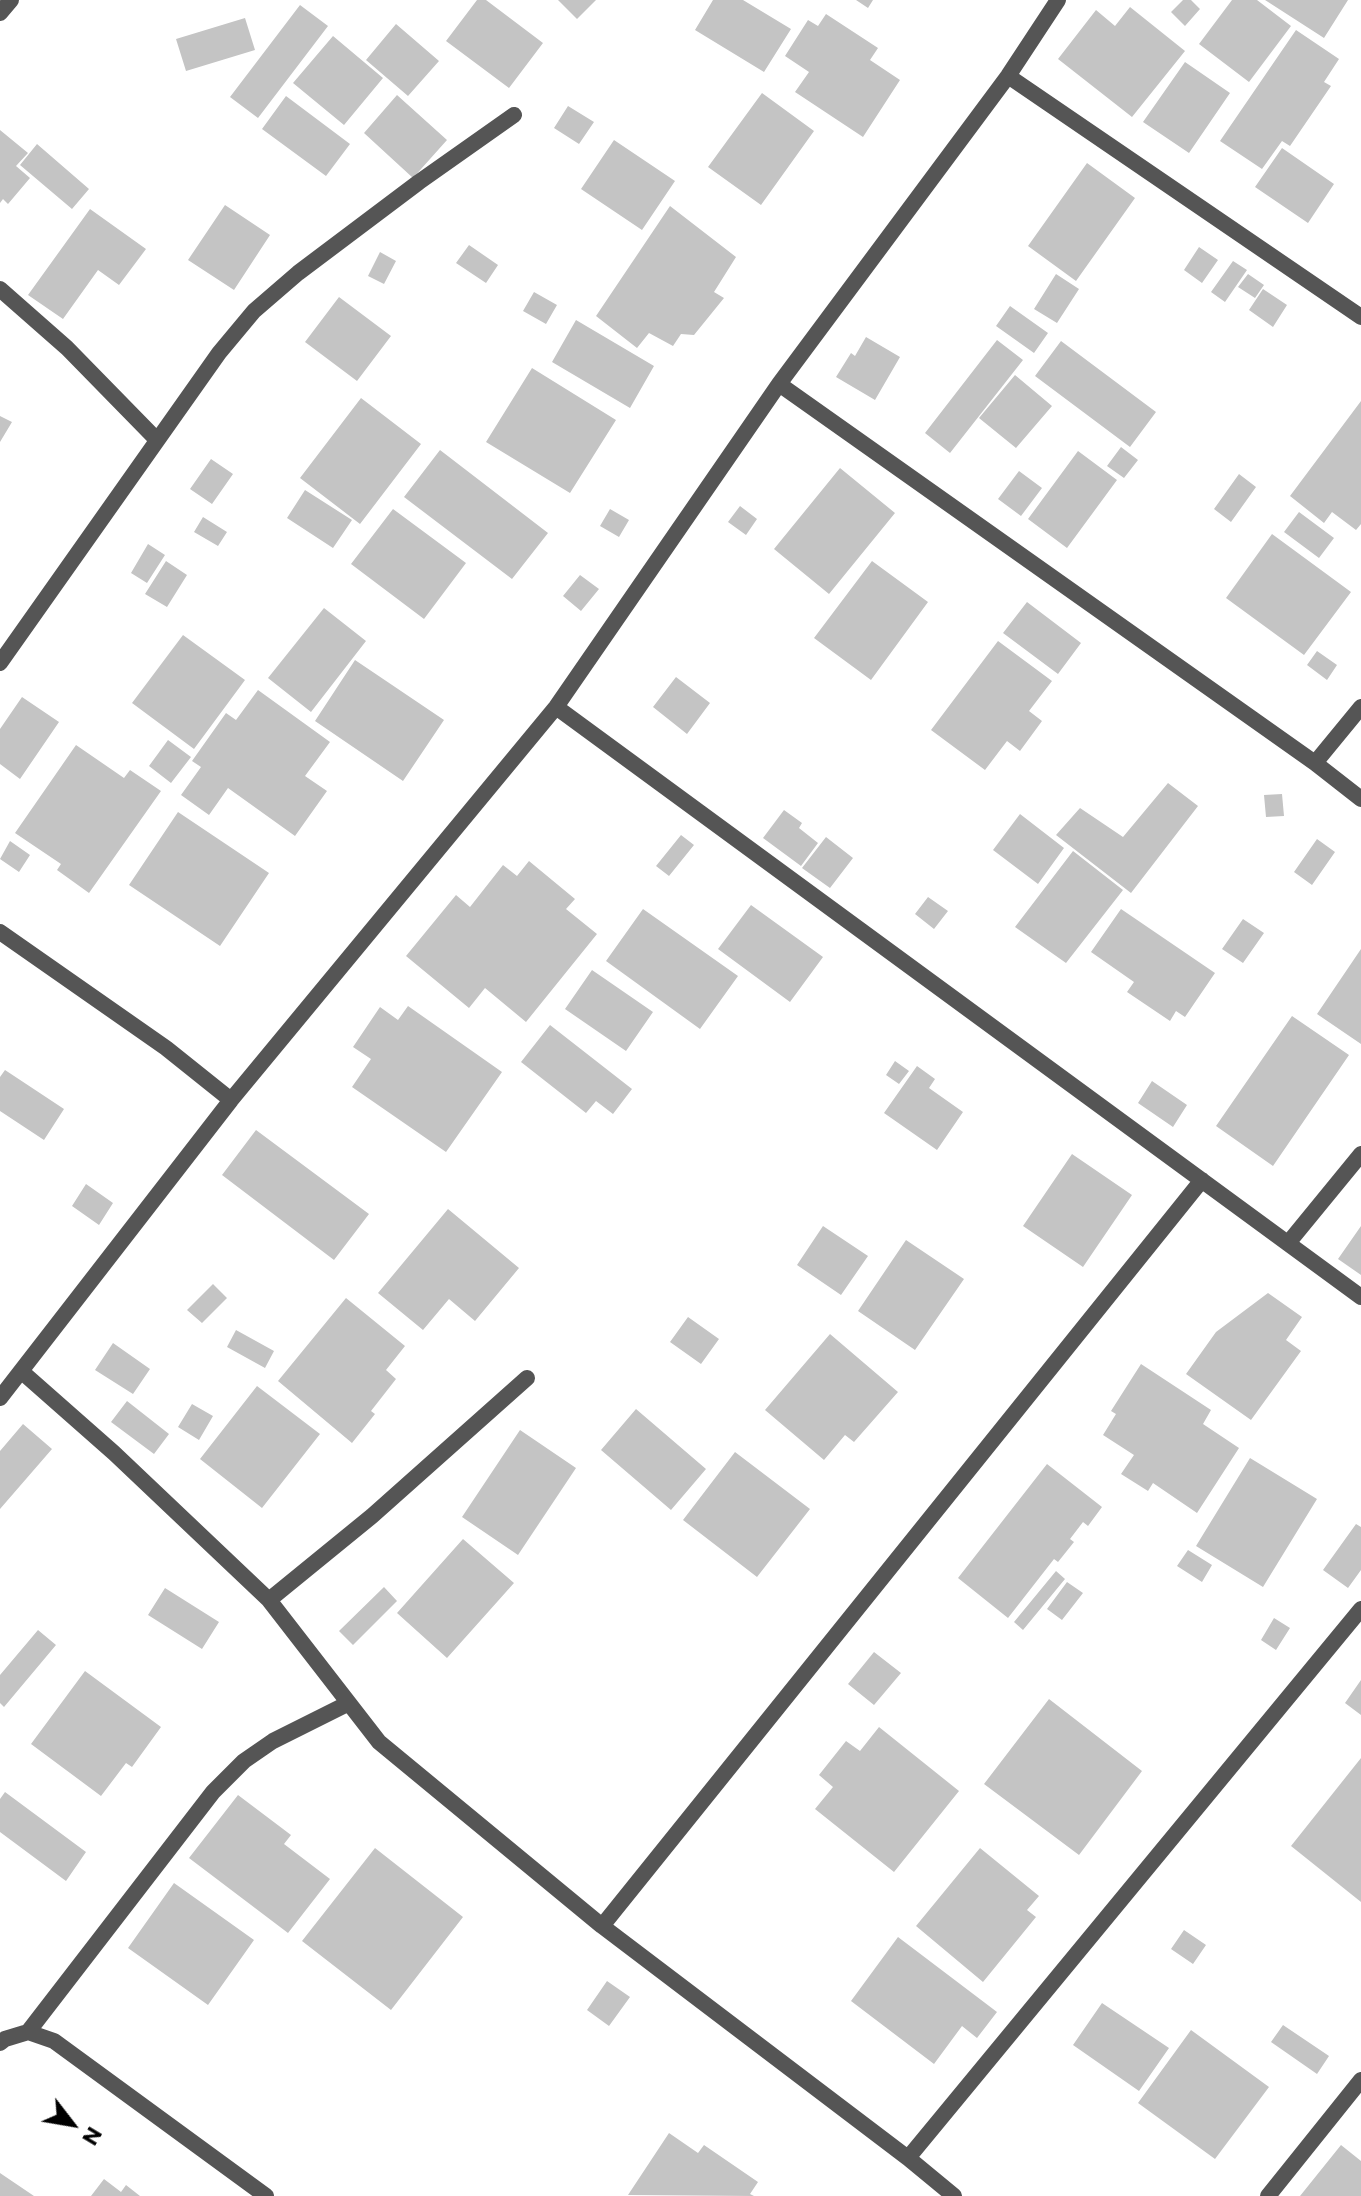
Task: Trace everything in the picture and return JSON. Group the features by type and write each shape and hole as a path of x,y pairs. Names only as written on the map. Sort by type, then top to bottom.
{"street":[{"path":"0,13 11,0"},
{"path":"0,1398 231,1100 556,707 779,384 1008,76 1058,0"},
{"path":"1008,76 1361,317"},
{"path":"0,663 219,353 254,311 298,273 514,115"},
{"path":"0,289 67,348 157,440"},
{"path":"779,384 1315,763 1361,799"},
{"path":"556,707 1361,1297"},
{"path":"1315,763 1361,707"},
{"path":"0,932 166,1048 231,1100"},
{"path":"1289,1242 1361,1154"},
{"path":"602,1926 1202,1180"},
{"path":"21,1371 114,1453 269,1600 379,1742 602,1926 954,2196"},
{"path":"269,1600 372,1516 527,1378"},
{"path":"908,2158 1361,1609"},
{"path":"0,2043 28,2032 213,1792 244,1761 273,1741 347,1704"},
{"path":"28,2032 54,2041 266,2196"},
{"path":"1268,2196 1361,2080"}],"building":[{"path":"477,0 486,0 543,43 509,88 446,41"},
{"path":"558,0 596,0 577,19"},
{"path":"713,0 743,0 791,29 764,72 695,30"},
{"path":"856,0 873,0 868,8"},
{"path":"1183,0 1191,0 1200,9 1185,26 1171,12"},
{"path":"1232,0 1257,0 1291,26 1249,82 1199,44"},
{"path":"1265,0 1348,0 1324,38"},
{"path":"300,5 328,26 258,118 230,97"},
{"path":"1130,7 1185,51 1132,117 1058,59 1096,10 1115,26"},
{"path":"826,14 878,48 870,60 900,80 863,137 795,92 809,72 785,56 808,20 818,26"},
{"path":"245,18 255,50 186,71 176,39"},
{"path":"396,24 439,61 408,96 366,60"},
{"path":"1296,30 1339,59 1324,82 1331,86 1290,146 1282,141 1262,169 1220,141"},
{"path":"333,36 383,78 344,125 293,83"},
{"path":"1185,62 1230,93 1189,153 1143,122"},
{"path":"762,93 814,131 761,205 708,167"},
{"path":"397,95 447,140 413,178 364,133"},
{"path":"286,96 350,144 326,176 262,129"},
{"path":"568,106 594,122 579,144 554,128"},
{"path":"0,130 28,153 16,166 30,178 8,204 3,199 0,203"},
{"path":"614,140 675,181 642,230 581,189"},
{"path":"37,144 89,189 72,209 20,165"},
{"path":"1282,148 1334,184 1308,223 1255,187"},
{"path":"1087,163 1135,198 1076,281 1028,246"},
{"path":"225,205 270,235 234,290 188,260"},
{"path":"670,206 736,257 714,292 724,298 694,335 681,334 673,346 649,333 637,348 596,316"},
{"path":"90,209 146,249 119,285 98,270 63,319 28,295"},
{"path":"469,245 498,265 486,283 456,263"},
{"path":"1199,247 1218,260 1202,283 1184,270"},
{"path":"380,252 396,261 384,284 368,276"},
{"path":"1233,261 1247,270 1225,302 1211,292"},
{"path":"1056,274 1079,289 1057,323 1034,309"},
{"path":"1248,274 1264,285 1255,298 1238,287"},
{"path":"1263,289 1287,305 1273,327 1249,310"},
{"path":"534,292 557,305 546,324 523,311"},
{"path":"339,297 391,336 357,381 305,342"},
{"path":"1010,306 1048,333 1034,353 996,326"},
{"path":"576,320 654,366 630,408 552,362"},
{"path":"866,337 900,357 875,400 836,377 851,353 855,356"},
{"path":"997,340 1023,360 950,453 925,433"},
{"path":"1061,341 1156,412 1130,447 1035,376"},
{"path":"532,368 616,420 570,493 486,442"},
{"path":"1015,375 1052,406 1016,448 979,418"},
{"path":"361,398 421,444 360,524 300,478"},
{"path":"1361,401 1361,524 1356,530 1332,512 1324,523 1290,496"},
{"path":"0,416 12,422 0,442"},
{"path":"1121,447 1138,460 1124,478 1107,466"},
{"path":"440,450 548,533 512,579 404,497"},
{"path":"1078,451 1117,480 1067,548 1028,519"},
{"path":"211,459 233,474 212,504 190,489"},
{"path":"840,468 895,513 829,594 774,549"},
{"path":"1019,471 1042,488 1021,516 998,499"},
{"path":"1239,474 1256,487 1231,522 1214,509"},
{"path":"305,490 352,520 333,548 287,518"},
{"path":"740,506 757,519 746,535 728,522"},
{"path":"393,509 466,563 424,619 351,564"},
{"path":"610,509 629,520 619,537 600,526"},
{"path":"1299,512 1334,538 1319,558 1284,532"},
{"path":"203,517 227,532 218,546 194,532"},
{"path":"1272,534 1351,592 1304,655 1226,598"},
{"path":"148,544 165,555 147,583 131,573"},
{"path":"166,561 187,575 167,607 145,594"},
{"path":"872,561 928,602 871,680 814,638"},
{"path":"580,575 599,589 581,611 563,596"},
{"path":"1027,602 1081,643 1058,674 1003,633"},
{"path":"324,608 366,641 311,712 268,678"},
{"path":"183,635 245,680 194,749 132,703"},
{"path":"998,641 1052,681 1029,711 1042,721 1020,751 1007,741 985,770 931,730"},
{"path":"1317,651 1337,665 1327,680 1307,665"},
{"path":"355,660 444,720 403,781 315,721"},
{"path":"676,677 710,703 687,734 653,707"},
{"path":"258,690 330,742 305,776 327,791 295,836 228,788 209,815 181,795 201,767 192,761 226,713 236,720"},
{"path":"22,697 59,722 20,779 0,764 0,729"},
{"path":"168,740 191,757 171,783 149,766"},
{"path":"76,745 124,778 130,770 161,791 89,893 57,870 61,864 15,833"},
{"path":"1168,783 1198,806 1131,893 1056,835 1080,808 1123,837"},
{"path":"1282,794 1284,816 1266,817 1264,795"},
{"path":"784,810 802,823 799,828 818,843 801,866 763,838"},
{"path":"178,812 269,873 220,946 129,885"},
{"path":"1020,814 1064,848 1038,884 993,850"},
{"path":"681,835 694,845 669,876 656,866"},
{"path":"826,837 853,858 830,888 802,868"},
{"path":"1317,839 1335,852 1312,885 1294,872"},
{"path":"10,841 30,855 19,872 0,859"},
{"path":"1073,851 1123,890 1066,963 1015,927"},
{"path":"529,861 575,899 566,909 597,934 526,1022 485,988 469,1008 406,956 456,895 470,907 503,865 517,876"},
{"path":"928,897 948,911 934,929 915,914"},
{"path":"751,905 823,957 790,1002 718,949"},
{"path":"643,909 738,976 700,1029 606,961"},
{"path":"1121,909 1215,973 1185,1017 1176,1011 1170,1021 1127,992 1134,982 1091,952"},
{"path":"1243,919 1264,933 1243,963 1222,949"},
{"path":"1361,949 1361,1044 1317,1014"},
{"path":"592,970 653,1012 626,1051 565,1009"},
{"path":"408,1006 502,1072 446,1152 352,1087 371,1059 353,1047 380,1007 398,1020"},
{"path":"1292,1016 1349,1055 1273,1166 1216,1126"},
{"path":"550,1025 632,1089 613,1114 596,1101 586,1113 521,1062"},
{"path":"895,1061 909,1071 899,1084 886,1075"},
{"path":"917,1066 935,1079 929,1088 963,1112 937,1150 884,1113"},
{"path":"5,1070 64,1109 44,1140 0,1111 0,1077"},
{"path":"1152,1081 1187,1105 1173,1127 1138,1103"},
{"path":"256,1130 369,1214 334,1260 222,1175"},
{"path":"1072,1154 1132,1195 1083,1267 1023,1226"},
{"path":"86,1184 113,1203 99,1225 72,1206"},
{"path":"448,1209 519,1268 475,1321 449,1299 423,1330 378,1293"},
{"path":"823,1226 868,1256 841,1295 797,1265"},
{"path":"1361,1226 1361,1275 1338,1259"},
{"path":"906,1240 964,1279 915,1350 858,1311"},
{"path":"213,1284 227,1298 202,1323 187,1310"},
{"path":"1268,1293 1302,1317 1286,1340 1301,1351 1251,1420 1186,1374 1216,1332"},
{"path":"346,1298 405,1346 386,1370 396,1379 371,1411 375,1414 352,1443 278,1381"},
{"path":"688,1317 719,1339 701,1364 670,1342"},
{"path":"236,1330 274,1351 265,1368 227,1347"},
{"path":"830,1334 898,1392 854,1442 845,1435 824,1460 765,1410"},
{"path":"113,1343 150,1369 133,1394 95,1370"},
{"path":"1141,1364 1211,1410 1203,1424 1239,1448 1197,1513 1153,1483 1148,1491 1121,1474 1134,1455 1103,1435 1116,1414 1111,1411"},
{"path":"257,1386 320,1434 262,1508 200,1459"},
{"path":"127,1401 169,1434 154,1454 111,1422"},
{"path":"192,1404 213,1416 199,1440 178,1427"},
{"path":"636,1409 706,1469 671,1510 601,1450"},
{"path":"23,1424 52,1449 0,1509 0,1451"},
{"path":"520,1430 576,1468 518,1555 462,1517"},
{"path":"735,1452 810,1509 757,1577 683,1520"},
{"path":"1250,1458 1317,1499 1263,1587 1196,1546"},
{"path":"1047,1464 1102,1507 1088,1526 1083,1522 1070,1539 1074,1542 1058,1562 1054,1559 1008,1618 958,1578"},
{"path":"1356,1524 1361,1527 1361,1570 1348,1588 1323,1570"},
{"path":"463,1539 514,1583 447,1658 397,1613"},
{"path":"1188,1550 1212,1565 1202,1582 1177,1566"},
{"path":"1056,1571 1065,1579 1023,1630 1014,1622"},
{"path":"1067,1582 1083,1593 1062,1620 1047,1609"},
{"path":"384,1587 397,1601 353,1645 339,1631"},
{"path":"165,1588 219,1622 202,1649 148,1615"},
{"path":"1274,1618 1290,1628 1276,1650 1261,1640"},
{"path":"38,1630 56,1645 4,1707 0,1703 0,1675"},
{"path":"874,1652 901,1673 874,1705 848,1684"},
{"path":"85,1671 161,1727 132,1767 126,1763 101,1796 31,1744"},
{"path":"1361,1680 1361,1715 1345,1703"},
{"path":"1049,1699 1142,1771 1079,1855 984,1784"},
{"path":"879,1727 959,1791 894,1872 815,1809 833,1787 819,1775 846,1741 860,1751"},
{"path":"1361,1758 1361,1902 1291,1846"},
{"path":"5,1792 86,1852 66,1881 0,1832 0,1799"},
{"path":"238,1795 291,1835 284,1844 330,1879 288,1933 189,1858"},
{"path":"375,1848 463,1917 391,2010 302,1941"},
{"path":"980,1848 1039,1896 1027,1910 1036,1917 983,1982 916,1926"},
{"path":"174,1883 254,1940 208,2005 128,1948"},
{"path":"1184,1930 1206,1945 1193,1964 1171,1949"},
{"path":"898,1937 997,2012 977,2038 962,2026 934,2064 851,2001"},
{"path":"607,1981 630,1997 609,2026 587,2010"},
{"path":"1102,2003 1169,2048 1139,2091 1073,2045"},
{"path":"1283,2025 1329,2056 1317,2074 1271,2042"},
{"path":"1191,2030 1269,2087 1215,2159 1138,2103"},
{"path":"669,2133 698,2153 704,2145 758,2182 750,2194 754,2196 628,2195"},
{"path":"1341,2145 1361,2161 1361,2196 1300,2196"},
{"path":"0,2173 34,2196 0,2196"},
{"path":"104,2179 121,2192 126,2185 140,2196 91,2196"}]}
